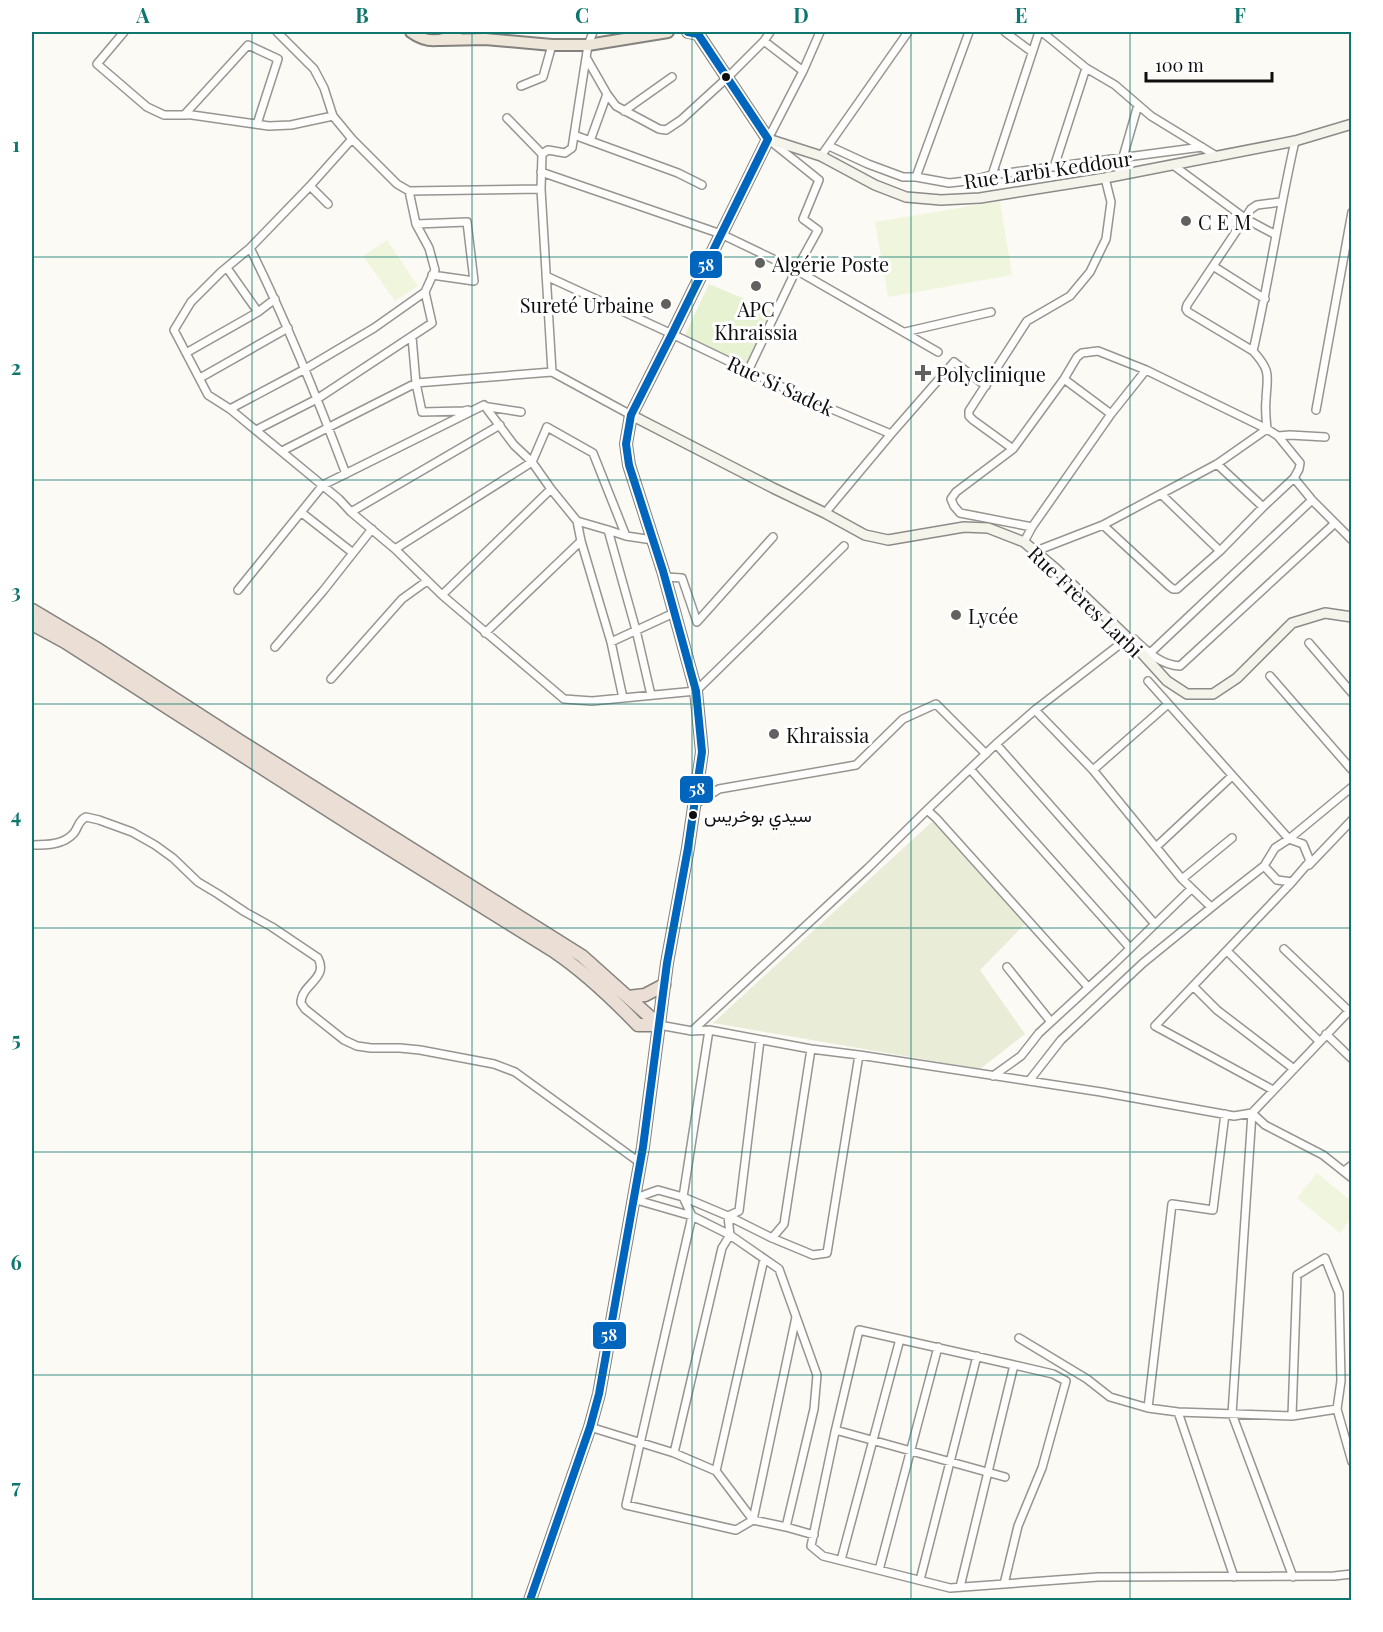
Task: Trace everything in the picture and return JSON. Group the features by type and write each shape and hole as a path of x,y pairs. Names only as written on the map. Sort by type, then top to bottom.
{"highway":[{"path":"32,610 575,950 595,965 659,1025"},
{"path":"32,624 65,642 349,824 555,952 601,987 638,1025 659,1025"},
{"path":"628,997 645,995 664,985"}],"main road":[{"path":"411,32 430,41 482,35 552,45 588,45 668,32"},
{"path":"441,40 457,32"},
{"path":"688,32 698,34 768,139 821,156 875,185 906,197 941,200 980,198 1105,178 1295,141 1352,124"},
{"path":"530,1600 590,1427 599,1394 643,1147 664,985 702,752 696,691 676,612 629,465 626,444 631,415 768,139"},
{"name":"Rue Frères Larbi","path":"631,415 865,535 888,540 964,527 988,528 1024,542 1148,656 1167,681 1187,694 1213,694 1237,678 1292,623 1325,613 1352,617"}],"street":[{"path":"124,32 97,64 147,107 164,114 188,114 269,126 291,125 333,116"},
{"path":"277,32 314,69 324,88 333,116 352,139 397,184 409,192 541,189"},
{"path":"542,154 548,150 565,153 572,148 588,45 593,32"},
{"path":"587,59 616,106 659,129 666,130 681,120 727,78 770,32"},
{"path":"748,371 796,270 818,230 803,219 819,180 768,139 803,71 819,32"},
{"path":"821,156 908,32"},
{"path":"916,177 969,32"},
{"path":"1005,32 1032,52"},
{"path":"992,175 1032,52 1041,32 1086,68 1115,86 1151,116 1218,156"},
{"path":"764,41 803,71"},
{"path":"188,114 185,114 248,45 278,59 257,124"},
{"path":"521,86 543,78 552,45"},
{"path":"1054,166 1086,68"},
{"path":"624,111 672,77"},
{"path":"590,141 607,94"},
{"path":"1123,157 1138,105"},
{"path":"507,118 542,154 541,189 552,372"},
{"path":"574,135 678,172 702,185"},
{"path":"352,139 250,248 191,302 174,330 208,395 231,409 323,485 395,549 442,595 564,699 592,701 696,691 844,546"},
{"path":"1253,351 1295,141"},
{"name":"Rue Larbi Keddour","path":"829,146 903,177 949,183 1054,166 1202,147"},
{"path":"1173,165 1246,219 1276,235"},
{"path":"542,172 721,234 796,270 938,352"},
{"path":"1013,449 969,416 969,411 1027,321 1070,296 1090,272 1106,239 1111,202 1105,178"},
{"path":"310,186 328,204"},
{"path":"231,409 374,328 425,292 435,270 429,248 416,224 409,192"},
{"path":"1267,429 1268,378 1266,368 1253,351 1186,309 1251,209 1257,205 1281,202"},
{"path":"1316,410 1352,212"},
{"path":"416,224 467,222 474,281 432,275"},
{"path":"250,248 288,328 346,474"},
{"path":"1213,266 1265,299"},
{"path":"227,268 258,312"},
{"name":"Rue Si Sadek","path":"546,276 803,398 891,434"},
{"path":"256,430 317,399 432,323 425,292"},
{"path":"186,353 258,312 275,299"},
{"path":"905,332 991,312"},
{"path":"200,378 288,328"},
{"path":"412,338 416,383 422,412 464,411 484,405 521,412"},
{"path":"1032,527 960,513 951,499 966,483 1013,449 1064,379 1077,357 1090,351 1098,351 1146,370 1267,429 1278,436 1300,463 1294,478 1178,589 1173,589 1103,525"},
{"path":"825,513 954,362 986,386"},
{"path":"1024,542 1032,527 1112,414 1146,370"},
{"path":"282,452 416,383 552,372 631,415"},
{"path":"1064,379 1112,414"},
{"path":"484,405 577,521 611,642 623,698"},
{"path":"238,590 323,485 484,405"},
{"path":"351,512 500,425"},
{"path":"395,549 532,462 547,427 593,453 626,536"},
{"path":"1036,551 1103,525 1217,464 1267,429"},
{"path":"1278,436 1325,437"},
{"path":"1217,464 1263,507"},
{"path":"1294,478 1334,524 1352,540"},
{"path":"442,595 551,489"},
{"path":"1161,494 1220,551"},
{"path":"1148,656 1312,500"},
{"path":"302,513 353,553"},
{"path":"577,521 626,536 653,540"},
{"path":"1118,629 1129,635 1148,656 1180,666 1334,524"},
{"path":"275,648 372,530"},
{"path":"608,530 636,630 651,695"},
{"path":"665,577 682,579 697,622 773,537"},
{"path":"485,633 581,541"},
{"path":"331,680 402,599 427,580"},
{"path":"611,642 676,612"},
{"path":"692,1031 867,870 996,744 1035,710 1128,638"},
{"path":"1309,643 1352,693"},
{"path":"1270,676 1352,770"},
{"path":"1148,681 1289,840 1303,844 1310,861 1292,882"},
{"path":"694,805 719,789 856,765 903,719 936,704 986,754"},
{"path":"1093,770 1168,704"},
{"path":"1035,710 1093,770 1182,879 1211,907"},
{"path":"996,744 1155,924"},
{"path":"970,769 1130,948"},
{"path":"1156,847 1232,776"},
{"path":"1029,1081 1061,1040 1143,963 1264,866 1275,848 1289,840 1352,787"},
{"path":"927,810 1088,987"},
{"path":"32,845 50,844 67,839 79,822 86,817 132,832 164,851 198,882 318,958 321,969 319,975 302,995 301,1003 305,1010 344,1040 357,1046 400,1048 494,1064 515,1072 639,1162"},
{"path":"1274,1090 1155,1026 1352,820"},
{"path":"1182,879 1232,838"},
{"path":"1264,866 1276,880 1292,882"},
{"path":"993,1076 1021,1056 1039,1033 1191,889"},
{"path":"659,1025 692,1031 709,1030 811,1049 1101,1092 1234,1116 1252,1113 1326,1034 1350,1012 1284,949"},
{"path":"1227,951 1320,1041"},
{"path":"1007,967 1051,1022"},
{"path":"1193,986 1217,1010 1294,1069"},
{"path":"709,1030 683,1197 692,1216 626,1504 736,1530 753,1520 796,1317"},
{"path":"1326,1034 1352,1059"},
{"path":"728,1216 739,1211 760,1040"},
{"path":"772,1238 784,1224 811,1049"},
{"path":"633,1199 658,1190 683,1197 813,1255 827,1253 859,1055"},
{"path":"1252,1113 1265,1125 1323,1155 1352,1178"},
{"path":"1252,1113 1232,1414 1293,1576"},
{"path":"1148,1408 1172,1204 1213,1210 1224,1114"},
{"path":"1344,1171 1352,1165"},
{"path":"633,1199 692,1216 730,1235 779,1269 817,1375 814,1408 786,1527"},
{"path":"674,1453 722,1248 730,1235 728,1216"},
{"path":"1292,1416 1297,1275 1325,1258 1339,1293 1341,1381 1337,1409 1352,1462"},
{"path":"716,1471 764,1259"},
{"path":"1004,1584 1018,1526 1042,1468 1066,1381 1053,1374 859,1330 811,1546 823,1556 951,1588 1098,1577 1352,1574"},
{"path":"1019,1338 1087,1379 1110,1397 1148,1408 1178,1412 1292,1416 1337,1409"},
{"path":"841,1560 900,1339"},
{"path":"879,1570 938,1347"},
{"path":"920,1580 978,1356"},
{"path":"960,1587 1014,1365"},
{"path":"1178,1412 1233,1577"},
{"path":"590,1427 674,1453 716,1471 753,1520 814,1535"},
{"path":"835,1432 839,1431 1005,1477"}],"green space":[{"path":"1000,201 1012,275 888,297 875,222"},
{"path":"387,240 418,286 395,301 363,256"},
{"path":"709,284 773,311 746,366 684,337"},
{"path":"936,818 1027,922 980,970 1025,1034 980,1069 713,1023"},
{"path":"1317,1173 1351,1201 1351,1218 1340,1233 1297,1198"}],"transit line":[{"name":"58","path":"530,1600 590,1427 599,1394 643,1147 667,963 688,848 702,752 696,691 663,571 629,465 626,444 631,415 768,139 698,34 688,32"}],"place":[{"name":"C E M","path":"1186,221"},
{"name":"Algérie Poste","path":"760,263"},
{"name":"APC Khraissia","path":"756,286"},
{"name":"Sureté Urbaine","path":"666,304"},
{"name":"Polyclinique","path":"923,373"},
{"name":"Lycée","path":"956,615"},
{"name":"Khraissia","path":"774,734"},
{"name":"سيدي بوخريس","path":"693,815"}]}
